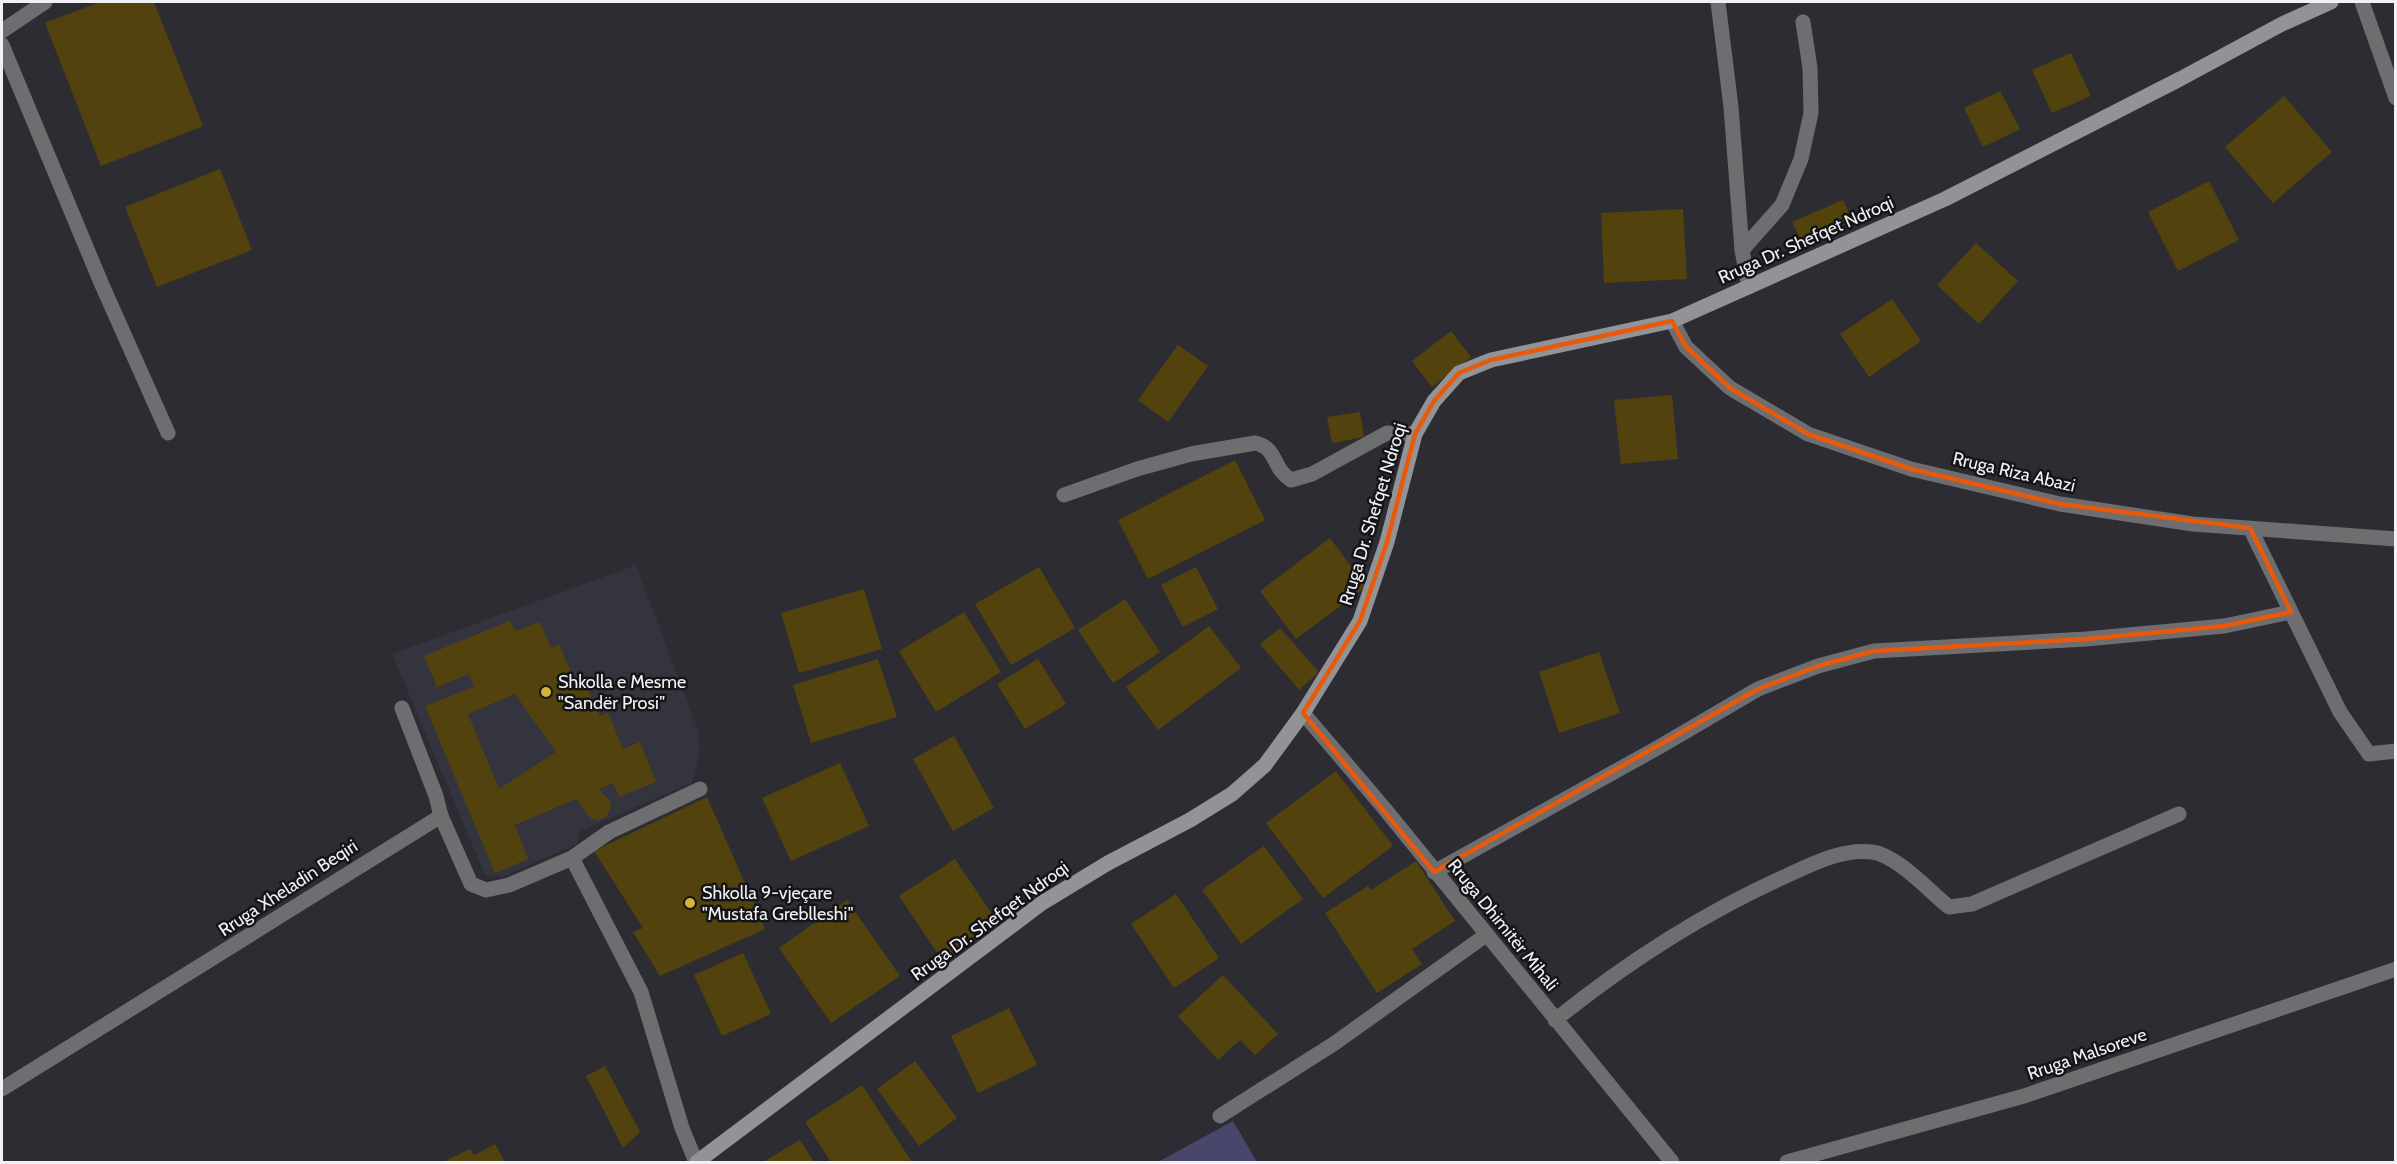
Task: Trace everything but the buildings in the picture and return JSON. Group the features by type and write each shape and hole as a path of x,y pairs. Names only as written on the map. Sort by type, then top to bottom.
{"main road":[{"name":"Rruga Dr. Shefqet Ndroqi","path":"696,1162 1042,903 1108,863 1190,820 1232,794 1265,765 1303,713 1360,621 1387,542 1415,434 1434,401 1459,373 1491,360 1672,321 1945,199 2180,79 2282,24 2331,2"}],"street":[{"path":"2,31 45,2"},
{"path":"1718,2 1731,107 1742,250 1749,287"},
{"path":"2362,2 2396,98"},
{"path":"1742,250 1782,205 1801,159 1811,113 1810,68 1803,22"},
{"path":"2,45 102,285 168,433"},
{"name":"Rruga Riza Abazi","path":"1672,321 1686,346 1730,388 1808,434 1911,469 2060,504 2193,524 2396,539"},
{"path":"1064,495 1137,469 1191,454 1255,443 1265,445 1281,474 1291,480 1312,474 1387,433 1415,434"},
{"path":"2250,528 2340,712 2369,754 2396,751"},
{"path":"1434,872 1758,690 1818,666 1874,651 2097,638 2224,626 2291,612"},
{"path":"402,708 436,796 441,816 471,884 486,890 509,885 572,858 609,832 700,789"},
{"name":"Rruga Dhimitër Mihali","path":"1303,713 1672,1162"},
{"path":"1555,1020 1593,989 1671,936 1755,890 1847,852 1874,852 1884,856 1904,867 1926,889 1949,907 1960,906 1972,904 2179,814"},
{"name":"Rruga Xheladin Beqiri","path":"2,1089 441,816"},
{"path":"572,858 641,992 682,1128 696,1162"},
{"path":"1220,1116 1335,1043 1486,935"},
{"name":"Rruga Malsoreve","path":"1787,1162 2024,1096 2396,969"}],"highlighted area":[{"path":"1672,321 1686,347 1730,388 1808,434 1911,469 2060,504 2250,528 2291,612 2224,626 2086,639 1874,651 1818,666 1758,689 1434,872 1303,713 1360,621 1387,542 1415,434 1434,401 1459,373 1491,360"}],"shaded area":[{"name":"Shkolla e Mesme \"Sandër Prosi\"","path":"636,565 698,730 700,753 692,783 580,831 577,844 502,877 485,875 392,654"},
{"path":"1233,1121 1257,1162 1158,1162"}],"place":[{"name":"Shkolla e Mesme \"Sandër Prosi\"","path":"546,692"},
{"name":"Shkolla 9-vjeçare \"Mustafa Greblleshi\"","path":"690,903"}]}
